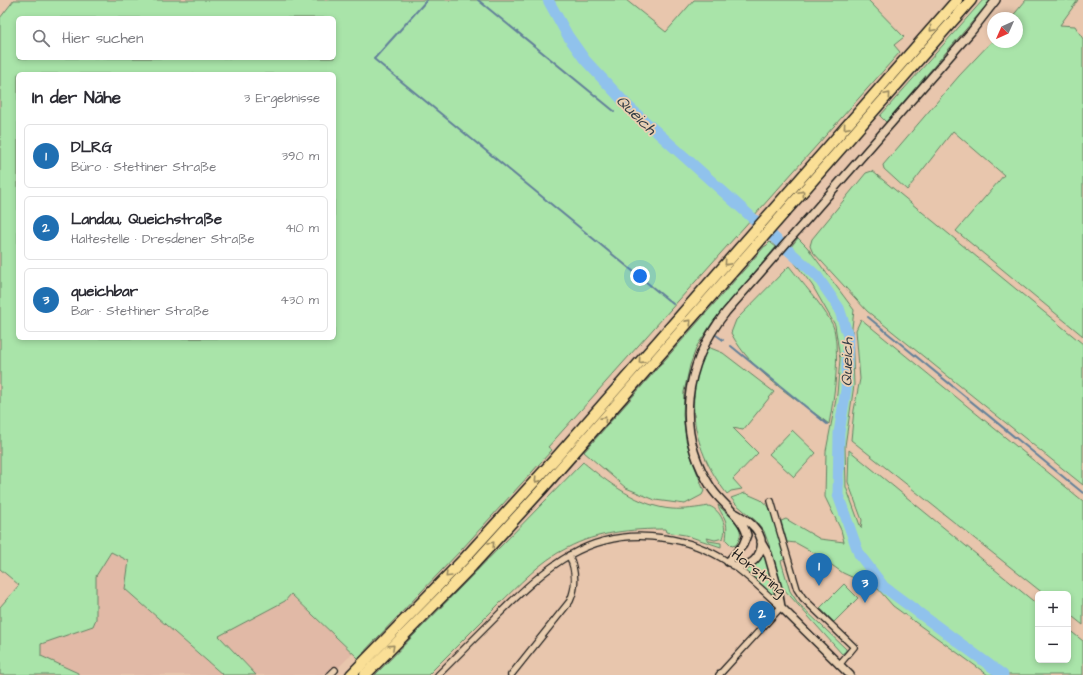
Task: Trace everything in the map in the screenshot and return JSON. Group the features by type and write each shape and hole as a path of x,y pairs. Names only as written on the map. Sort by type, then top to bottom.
{"highway":[{"path":"773,219 957,0"},
{"path":"351,675 488,534 971,0"},
{"path":"364,675 508,527 756,237"}],"street":[{"path":"732,512 746,519 760,536 761,548 759,554 752,562 744,565 730,563 741,548 746,537 744,528 732,512 716,495 702,472 692,442 689,415 689,393 695,367 704,345 721,318 967,37 996,0"},
{"path":"771,501 797,589 803,598 854,647 839,665"},
{"name":"Horstring","path":"438,675 534,580 550,567 569,555 614,538 649,536 689,543 705,549 730,563 781,607 850,675"},
{"path":"719,675 781,607 778,589 768,554 761,542"},
{"path":"511,675 570,601 575,591 574,569 569,555"},
{"path":"330,675 335,670"}],"shaded area":[{"path":"111,552 129,561 125,589 223,675 78,675 78,673 40,656 41,644 93,626 96,618 96,576"},
{"path":"291,594 353,653 331,675 256,675 219,636 285,601"}],"green space":[{"path":"14,0 626,0 666,32 694,0 868,0 904,37 894,45 900,52 548,447 552,450 462,549 358,658 291,594 285,601 219,636 256,675 223,675 125,589 129,561 111,552 96,576 96,619 93,626 41,644 41,656 78,673 78,675 0,675 0,607 19,585 0,569 0,18"},
{"path":"983,0 991,0 886,122 880,116"},
{"path":"1026,0 1078,0 1060,25 1075,26 1083,39 1083,336 956,231 1004,175 953,131 907,190 884,169 883,165 959,76 987,46 987,48 1023,48 1023,12 1016,12"},
{"path":"872,171 1083,344 1083,485 867,311 812,251 810,246 812,239 866,173"},
{"path":"798,238 807,247 854,310 852,328 854,385 845,446 846,487 861,528 862,520 848,482 849,450 1035,603 1035,663 1071,663 1071,631 1083,641 1083,675 988,675 893,606 878,589 843,573 816,554 796,543 787,542 781,521 786,519 820,539 844,542 841,530 825,497 826,451 837,394 840,359 835,325 812,285 786,253"},
{"path":"770,242 776,247 712,323 697,346 690,365 684,392 683,415 686,440 704,491 702,495 685,504 655,500 626,488 584,452"},
{"path":"789,266 822,307 834,329 836,343 836,374 829,424 788,394 762,372 750,360 731,333 736,320"},
{"path":"861,319 1083,501 1083,625 1071,615 1071,591 1040,591 851,440 854,410 860,379 856,330"},
{"path":"708,347 723,353 774,392 743,430 733,428 758,453 733,479 742,489 731,491 727,494 715,477 706,460 699,442 695,423 695,385 700,366"},
{"path":"792,430 816,453 794,477 769,454"},
{"path":"583,462 613,485 636,499 648,504 672,509 709,506 713,508 722,519 725,529 724,534 723,538 715,540 707,538 709,541 721,543 721,547 685,535 666,532 665,529 615,532 590,538 557,553 530,574 428,675 375,675"},
{"path":"745,493 761,500 770,508 785,559 781,561 790,591 798,603 846,649 846,651 842,654 782,587 764,531 756,521 731,498"},
{"path":"718,505 739,527 740,533 736,545 732,546 726,540 726,523"},
{"path":"761,542 781,607 737,568 752,562"},
{"path":"844,584 858,598 834,622 820,608"}],"waterway":[{"path":"427,0 374,59 673,304"},
{"path":"478,0 614,111"},
{"name":"Queich","path":"548,0 568,36 585,60 628,106 817,276 839,308 848,336 846,390 839,433 838,495 859,554 884,587 1003,675"},
{"path":"868,317 1083,493"},
{"path":"716,335 723,340"},
{"path":"731,346 827,424"}],"place":[{"name":"DLRG","path":"819,586"},
{"name":"queichbar","path":"865,603"},
{"name":"Landau, Queichstraße","path":"762,634"}]}
